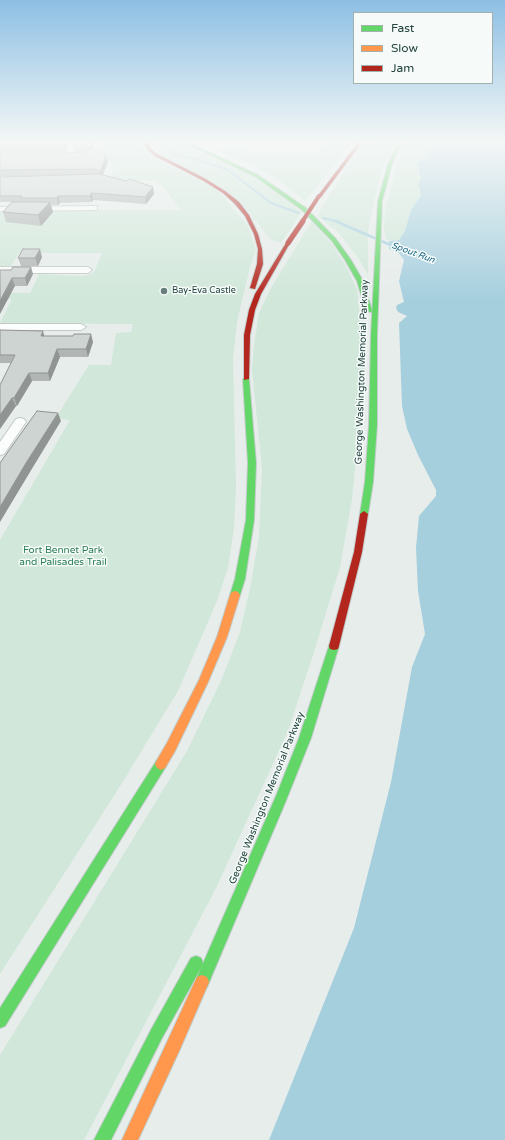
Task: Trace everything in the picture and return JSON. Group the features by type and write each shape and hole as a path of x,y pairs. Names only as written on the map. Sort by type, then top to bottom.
{"highway":[{"path":"225,193 241,208 252,224 259,244 260,259 245,309 247,336"},
{"path":"283,193 317,222 341,250 357,274 366,297 374,335"},
{"path":"0,1021 171,747 203,682 222,637 240,579 250,520 252,464 245,368 247,336 252,310 258,294 288,243 321,193"},
{"name":"George Washington Memorial Parkway","path":"130,1140 175,1044 305,738 324,682 349,592 363,523 369,482 373,419 377,252 380,202 382,193"},
{"path":"211,938 249,871"},
{"path":"102,1140 157,1033 203,952"}],"street":[{"path":"0,209 94,208"},
{"path":"0,270 88,270"},
{"path":"0,327 82,327"},
{"path":"0,451 20,422"}],"green space":[{"name":"Fort Bennet Park and Palisades Trail","path":"168,193 220,193 248,226 256,250 250,267 237,322 233,359 236,487 234,528 228,567 217,601 178,691 122,783 0,974 0,540 70,420 56,418 65,403 89,365 111,365 116,333 131,332 133,324 0,323 12,299 0,299 0,293 30,293 39,274 88,275 94,272 102,253 19,253 11,266 0,266 0,210 181,210"},
{"path":"222,193 277,193 302,212 281,243 272,240 265,233 245,207"},
{"path":"295,193 311,193 305,201"},
{"path":"331,193 376,193 368,232 368,275 359,259 338,232 317,216"},
{"path":"390,193 421,193 421,195 411,210 405,231 399,240 389,241 386,238 384,228 385,211"},
{"path":"312,221 332,244 347,268 357,289 365,368 352,499 340,567 288,731 216,888 84,1140 0,1140 0,1055 187,751 221,681 240,632 250,589 259,537 262,468 252,370 259,313 272,286"}],"water":[{"path":"421,193 505,193 505,1140 269,1140 354,928 391,782 412,667 425,634 418,591 416,548 419,516 436,496 436,490 418,455 407,429 402,406 399,323 407,316 398,312 396,308 397,305 404,302 399,281 404,260 398,252 389,249 389,241 399,240 405,231 411,210 421,195"}],"building":[{"path":"0,193 91,193 90,196 58,196 57,198 20,198 22,196 0,196"},
{"path":"94,193 148,193 145,197"},
{"path":"12,202 50,202 38,215 3,212"},
{"path":"23,249 40,249 35,258 18,258"},
{"path":"13,267 31,267 25,278 12,278 0,301 0,270 11,270"},
{"path":"0,330 43,331 41,336 73,336 74,334 91,334 86,349 57,349 48,373 29,373 14,398 12,398 0,415 0,385 15,355 0,355"},
{"path":"37,411 58,413 0,507 0,463"}],"waterway":[{"name":"Spout Run","path":"258,193 271,203 299,213"},
{"name":"Spout Run","path":"323,218 340,222"},
{"name":"Spout Run","path":"335,221 393,246"}],"traffic: fast":[{"path":"281,193 304,209 334,240 360,281 369,311"},
{"path":"364,514 369,482 373,425 374,335 380,201 382,193"},
{"path":"235,595 240,579 250,520 252,463 246,379"},
{"path":"202,982 281,799 305,738 334,646"},
{"path":"0,1021 161,764"},
{"path":"102,1140 157,1033 196,963"}],"traffic: slow":[{"path":"161,764 203,682 222,637 235,595"},
{"path":"130,1140 202,982"}],"traffic: jam":[{"path":"225,193 237,203 247,216 256,234 260,249 260,264 253,288"},
{"path":"288,243 319,196"},
{"path":"246,379 247,335 252,310 258,294 288,243"},
{"path":"334,646 358,552 364,514"}],"place":[{"name":"Bay-Eva Castle","path":"164,291"}]}
